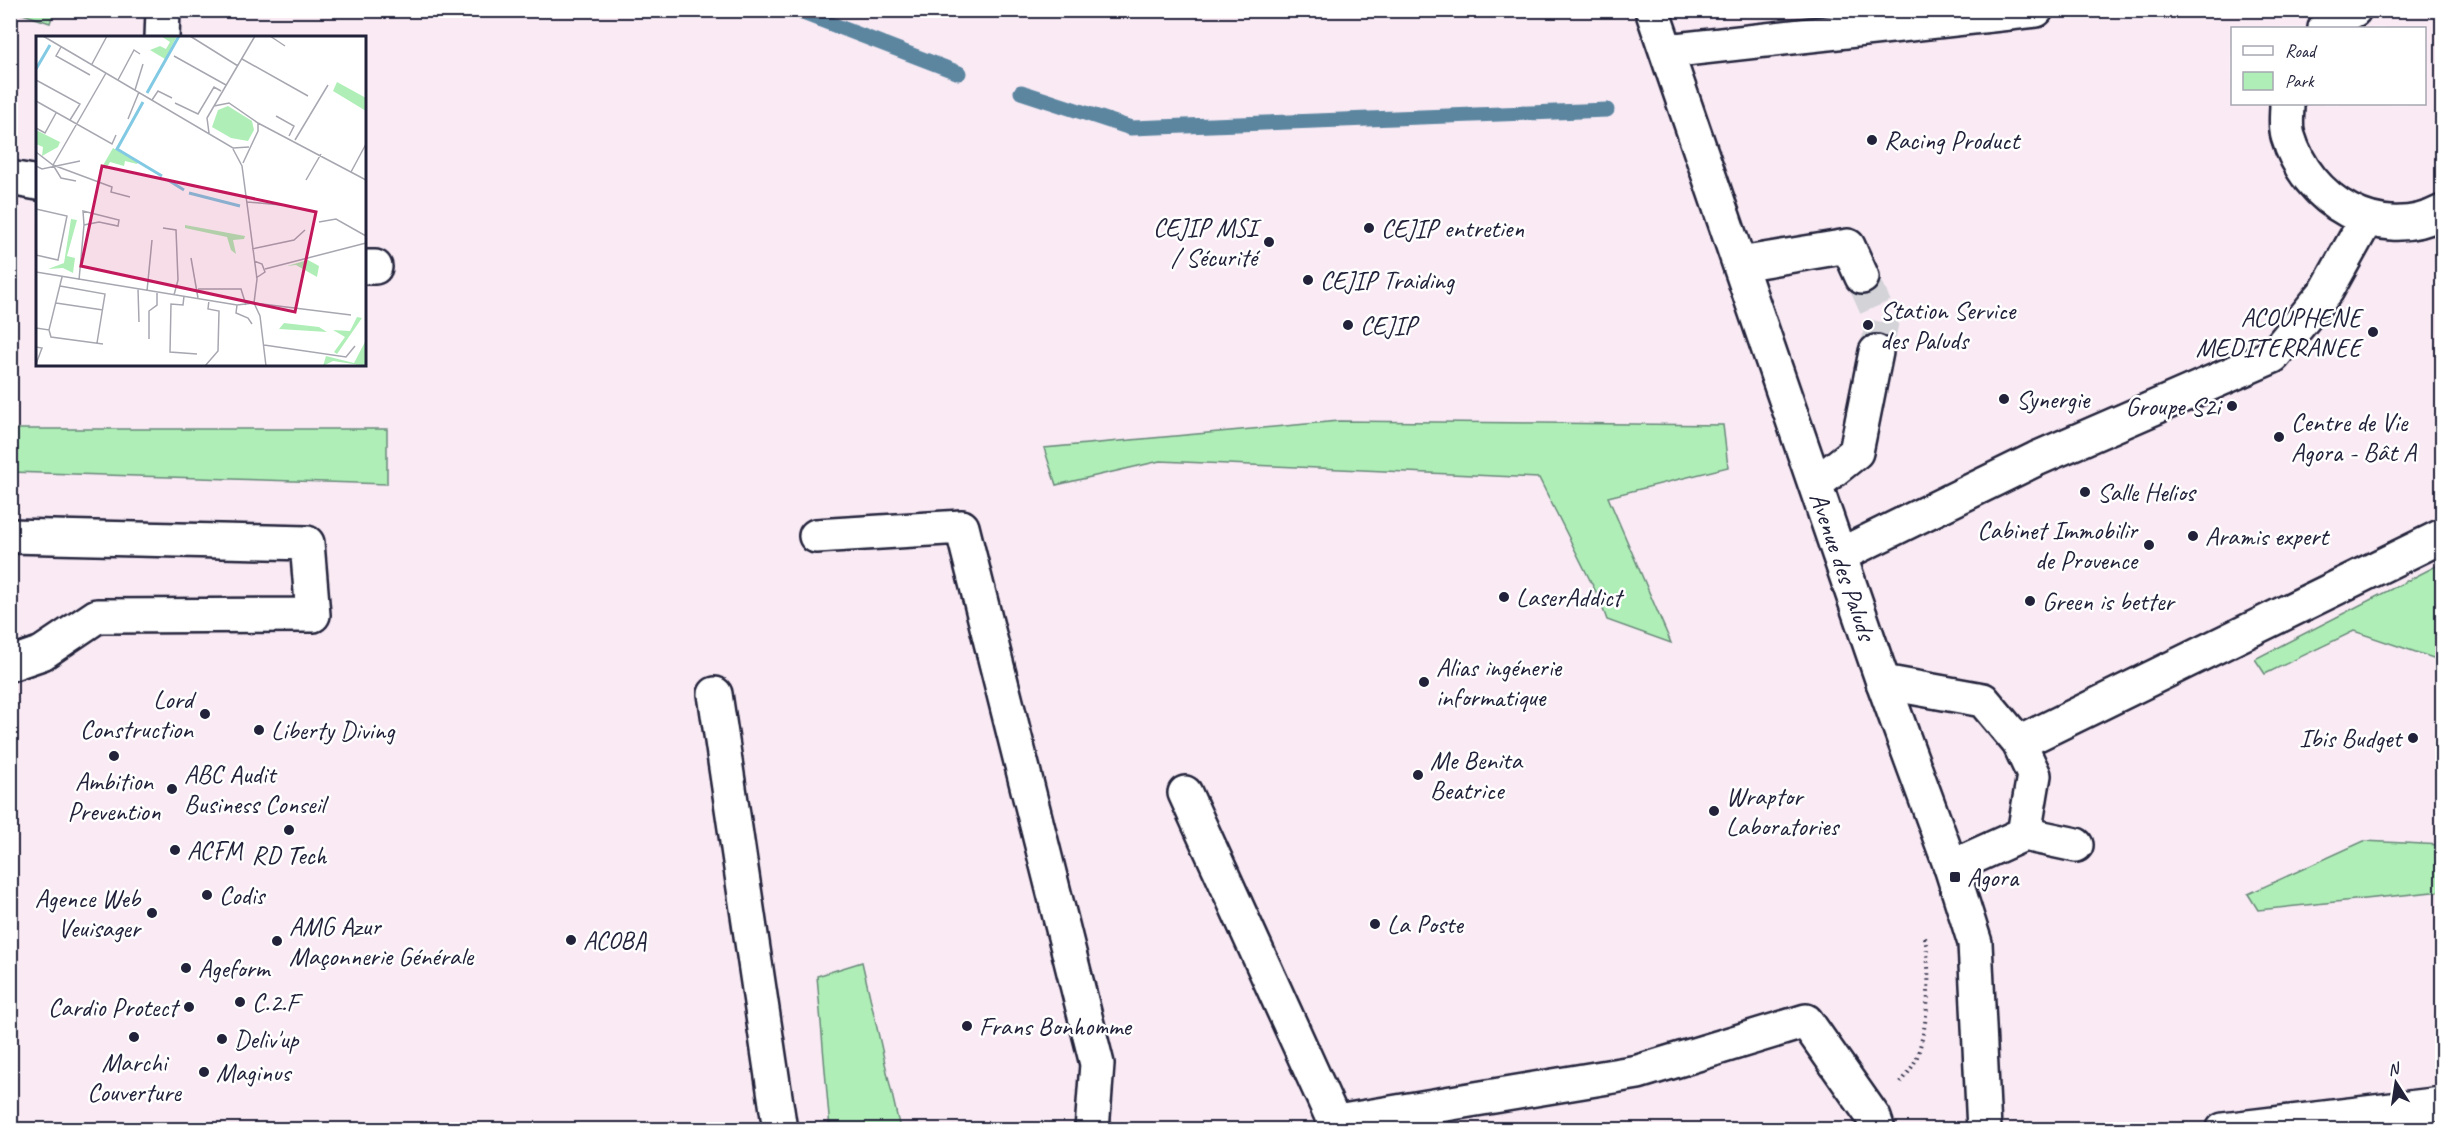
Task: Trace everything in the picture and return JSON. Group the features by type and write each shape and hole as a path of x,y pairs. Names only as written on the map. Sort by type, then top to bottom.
{"street":[{"path":"162,36 163,10"},
{"name":"Avenue des Paluds","path":"1652,10 1883,682 1951,867 1975,943 1984,1130"},
{"path":"1666,51 2036,10"},
{"path":"2326,27 2332,21 2354,10"},
{"path":"2287,105 2287,134 2304,174 2331,202 2366,220 2388,224 2427,220 2442,212"},
{"path":"10,178 36,183"},
{"path":"1840,555 2036,459 2273,356 2327,290 2366,220"},
{"path":"1740,264 1848,246 1862,277"},
{"path":"1816,484 1856,452 1876,352"},
{"path":"816,536 962,527 1097,1064 1092,1130"},
{"path":"10,536 308,543 313,615 97,616 42,652 10,663"},
{"path":"2019,743 2442,536"},
{"path":"1883,682 1983,700 2019,743 2034,775 2024,834"},
{"path":"715,694 780,1130"},
{"path":"1185,793 1338,1126 1638,1072 1806,1021 1876,1124"},
{"path":"1951,867 2024,834 2076,845"},
{"path":"2223,1130 2442,1104"}],"path":[{"path":"1876,1124 1917,1056 1926,1014 1929,970 1923,928"}],"shaded area":[{"path":"10,11 2442,11 2442,1129 11,1129"}],"green space":[{"path":"11,10 54,10 54,11 50,23"},
{"path":"1339,421 1723,425 1728,467 1608,497 1671,643 1607,620 1599,598 1539,478 1160,461 1056,485 1044,448"},
{"path":"11,429 387,429 387,484 11,472"},
{"path":"2442,563 2442,661 2354,631 2265,674 2255,659"},
{"path":"2364,841 2442,845 2442,891 2258,910 2248,894"},
{"path":"862,962 900,1129 830,1129 817,976"}],"waterway":[{"path":"795,10 959,73"},
{"path":"1021,92 1131,128 1607,110"}],"tunnel":[{"path":"1862,277 1882,322 1876,352"}],"place":[{"name":"Racing Product","path":"1872,140"},
{"name":"CEJIP entretien","path":"1369,228"},
{"name":"CEJIP MSI / Sécurité","path":"1269,242"},
{"name":"CEJIP Traiding","path":"1308,280"},
{"name":"CEJIP","path":"1348,325"},
{"name":"Station Service des Paluds","path":"1868,325"},
{"name":"ACOUPHENE MEDITERRANEE","path":"2373,332"},
{"name":"Synergie","path":"2004,399"},
{"name":"Groupe S2i","path":"2232,406"},
{"name":"Centre de Vie Agora - Bât A","path":"2279,437"},
{"name":"Salle Helios","path":"2085,492"},
{"name":"Aramis expert","path":"2193,536"},
{"name":"Cabinet Immobilir de Provence","path":"2149,545"},
{"name":"LaserAddict","path":"1504,597"},
{"name":"Green is better","path":"2030,601"},
{"name":"Alias ingénerie informatique","path":"1424,682"},
{"name":"Lord Construction","path":"205,714"},
{"name":"Liberty Diving","path":"259,730"},
{"name":"Ibis Budget","path":"2413,738"},
{"name":"Ambition Prevention","path":"114,756"},
{"name":"Me Benita Beatrice","path":"1418,775"},
{"name":"ABC Audit Business Conseil","path":"172,789"},
{"name":"Wraptor Laboratories","path":"1714,811"},
{"name":"RD Tech","path":"289,830"},
{"name":"ACFM","path":"175,850"},
{"name":"Agora","path":"1955,877"},
{"name":"Codis","path":"207,895"},
{"name":"Agence Web Veuisager","path":"152,913"},
{"name":"La Poste","path":"1375,924"},
{"name":"ACOBA","path":"571,940"},
{"name":"AMG Azur Maçonnerie Générale","path":"277,941"},
{"name":"Ageform","path":"186,968"},
{"name":"C.2.F","path":"240,1002"},
{"name":"Cardio Protect","path":"189,1007"},
{"name":"Frans Bonhomme","path":"967,1026"},
{"name":"Marchi Couverture","path":"134,1037"},
{"name":"Deliv'up","path":"222,1039"},
{"name":"Maginus","path":"204,1072"}]}
